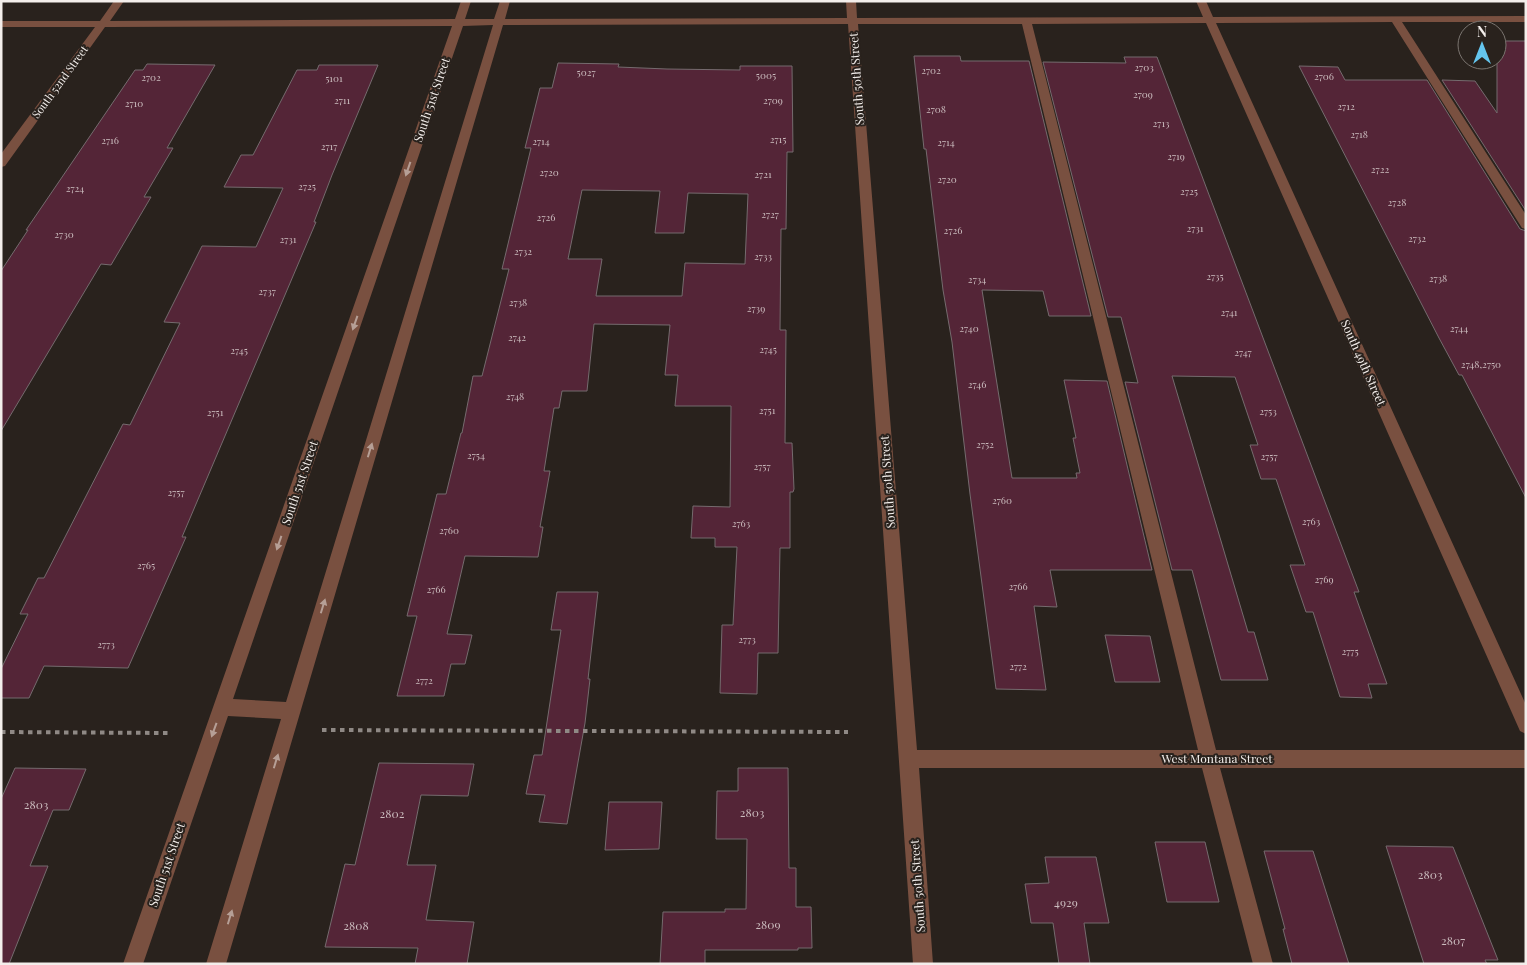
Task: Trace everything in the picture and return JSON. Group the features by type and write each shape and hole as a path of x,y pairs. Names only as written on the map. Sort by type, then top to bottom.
{"street":[{"name":"South 52nd Street","path":"1,163 118,1"},
{"name":"South 51st Street","path":"133,964 466,1"},
{"path":"216,964 505,1"},
{"name":"South 50th Street","path":"851,1 923,964"},
{"name":"South 49th Street","path":"1201,1 1526,725"},
{"path":"1,24 853,23 1526,19"},
{"path":"1395,20 1526,225"},
{"path":"1027,22 1209,758 1263,964"},
{"path":"222,707 292,711"},
{"name":"West Montana Street","path":"909,758 1526,758"}],"path":[{"path":"322,730 848,732"},
{"path":"1,732 168,732"}],"building":[{"path":"1507,41 1526,41 1526,211 1442,80 1475,81 1497,113 1497,70 1507,70"},
{"path":"914,56 960,56 961,61 1029,61 1091,316 1049,316 1043,291 982,290 1012,478 1077,478 1076,473 1080,473 1073,438 1076,438 1064,380 1107,381 1152,570 1050,570 1057,607 1034,606 1046,690 996,689 952,342 943,290 926,149 924,149"},
{"path":"1124,57 1157,57 1359,592 1354,592 1387,684 1368,684 1372,698 1340,697 1313,612 1306,612 1290,565 1305,565 1276,479 1261,479 1250,445 1258,445 1235,377 1172,376 1248,632 1254,632 1268,680 1221,680 1192,570 1172,570 1125,382 1138,383 1121,317 1108,317 1043,62 1126,63"},
{"path":"558,63 619,64 618,67 667,69 740,70 740,66 792,66 793,152 787,152 786,229 781,229 780,330 786,330 785,443 792,443 794,489 793,492 790,492 790,548 780,548 778,653 758,653 757,694 720,693 722,625 733,625 737,547 715,547 715,538 691,538 693,506 730,507 731,406 675,406 678,375 665,375 670,325 594,324 587,391 562,391 559,408 554,408 544,471 550,471 540,527 543,527 538,557 465,556 447,634 472,635 465,664 451,664 444,696 397,696 417,616 407,616 437,494 446,494 462,433 473,376 482,376 509,269 502,269 531,148 525,148 540,88 552,88","holes":["582,190 660,191 655,233 684,233 688,193 748,194 745,264 685,263 682,296 596,296 602,259 568,259"]},
{"path":"147,64 215,65 167,148 173,148 144,197 151,197 111,265 101,264 1,431 1,271 28,230 26,230 135,70 143,70"},
{"path":"319,65 378,65 332,175 314,222 316,222 182,537 186,537 128,668 44,666 29,698 1,698 1,669 28,614 20,614 38,578 44,578 123,424 130,425 180,323 164,322 202,246 256,247 283,188 224,187 241,155 253,155 297,70 317,70"},
{"path":"1299,66 1338,67 1345,80 1427,80 1520,229 1526,231 1526,498 1462,375 1459,375 1439,338"},
{"path":"557,592 598,592 585,723 567,824 539,822 545,795 526,794 534,755 542,755 561,630 551,630"},
{"path":"1105,635 1150,636 1160,682 1115,682"},
{"path":"379,763 474,764 468,796 421,795 407,865 436,865 426,920 474,922 467,964 415,964 418,948 325,947 345,864 355,865"},
{"path":"15,768 86,769 69,810 53,810 30,866 48,866 9,964 1,964 1,799"},
{"path":"738,768 788,768 789,868 796,868 796,907 811,907 812,948 798,948 798,950 705,950 705,964 660,964 663,912 725,912 725,909 746,909 747,839 716,839 717,791 738,791"},
{"path":"609,802 662,802 659,849 605,850"},
{"path":"1155,842 1205,842 1219,902 1167,902"},
{"path":"1386,846 1453,847 1498,960 1485,960 1487,964 1424,964"},
{"path":"1264,851 1313,851 1349,964 1292,964 1283,929 1285,929"},
{"path":"1045,857 1096,857 1109,923 1084,923 1090,964 1059,964 1053,923 1031,923 1025,884 1049,883"}]}
